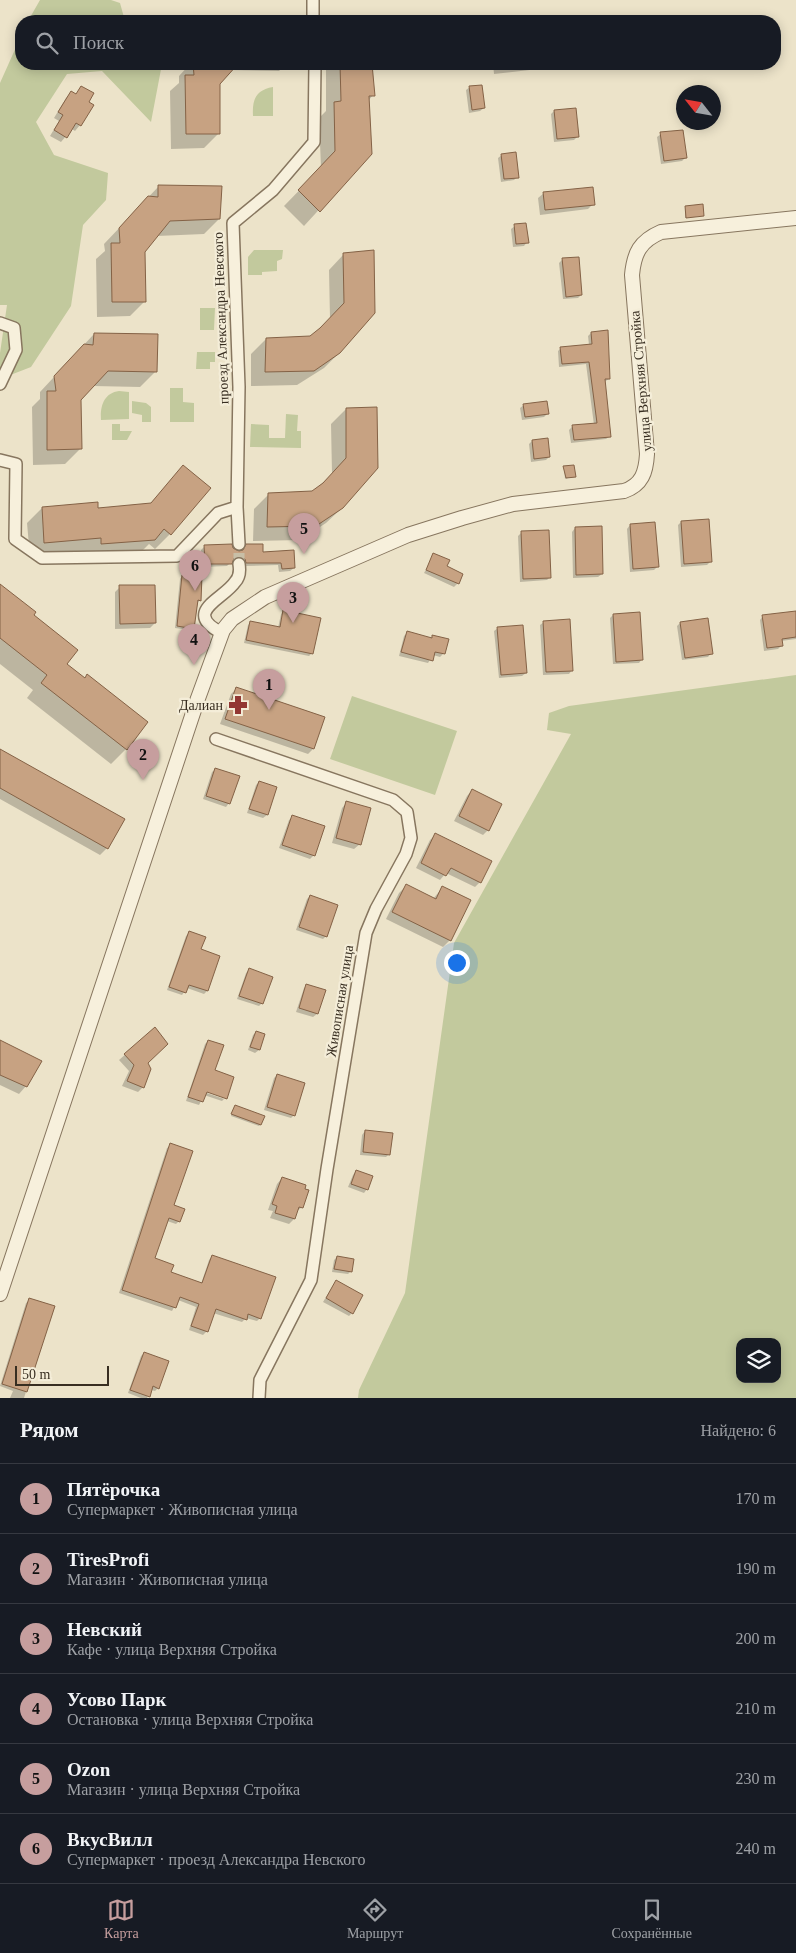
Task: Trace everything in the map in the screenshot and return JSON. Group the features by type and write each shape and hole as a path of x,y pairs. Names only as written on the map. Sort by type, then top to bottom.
{"street":[{"path":"312,0 313,15"},
{"name":"проезд Александра Невского","path":"239,544 237,507 239,387 233,223 273,190 314,142 315,70"},
{"name":"улица Верхняя Стройка","path":"0,1294 197,701 222,633 232,619 264,596 408,535 513,504 624,491 632,488 640,482 644,474 647,454 632,275 634,262 642,244 649,237 661,232 796,218"},
{"path":"0,323 14,328 16,350 0,384"},
{"path":"0,460 16,464 16,539 42,558 177,556 218,513 237,507"},
{"path":"222,633 210,625 206,619 206,612 208,605 214,599 230,589 237,581 239,564"},
{"name":"Живописная улица","path":"216,739 393,800 407,812 412,838 406,854 376,909 366,933 327,1169 311,1280 260,1380 259,1398"}],"green space":[{"path":"40,0 111,0 120,3 123,15 31,15"},
{"path":"15,49 15,70 161,70 151,122 102,71 67,74 36,122 54,155 108,173 106,200 83,225 71,306 31,367 0,379 0,353 7,305 0,305 0,83"},
{"path":"273,87 273,116 253,116 253,105 256,96 263,90"},
{"path":"254,250 283,250 282,259 277,261 277,271 262,272 262,275 248,275 248,257"},
{"path":"200,308 215,308 214,330 200,330"},
{"path":"197,352 215,352 215,362 210,362 210,369 196,369"},
{"path":"170,388 183,388 183,402 194,403 194,422 170,422"},
{"path":"119,391 129,392 129,419 101,420 102,405 106,397"},
{"path":"132,401 146,403 151,407 151,422 142,422 142,415 132,413"},
{"path":"286,414 298,415 297,431 301,431 301,448 250,447 251,424 269,425 269,438 285,438"},
{"path":"112,424 120,424 120,431 132,431 127,440 112,440"},
{"path":"796,675 796,1398 358,1398 359,1390 405,1293 454,943 571,734 547,730 549,713 569,706"},
{"path":"352,696 457,731 435,795 330,759"}],"building":[{"path":"194,70 233,70 220,84 220,134 186,134 185,75 194,75"},
{"path":"340,70 373,70 375,96 369,96 372,154 320,212 298,190 335,151 334,102 341,101"},
{"path":"482,85 485,108 472,110 469,86"},
{"path":"81,86 94,93 89,102 94,105 81,126 76,123 67,138 54,130 63,115 58,112 71,91 76,94"},
{"path":"576,108 579,137 557,139 554,110"},
{"path":"683,130 687,158 664,161 660,132"},
{"path":"516,152 519,178 504,179 501,154"},
{"path":"158,185 222,186 220,219 170,221 145,252 146,302 112,302 111,243 120,243 119,228 148,196 158,197"},
{"path":"593,187 595,205 545,210 543,192"},
{"path":"703,204 704,216 686,218 685,206"},
{"path":"526,223 529,243 516,244 514,224"},
{"path":"374,250 375,313 340,353 314,371 265,372 266,338 310,336 320,328 344,303 343,253"},
{"path":"579,257 582,295 566,297 562,258"},
{"path":"608,330 610,379 605,379 611,437 574,440 572,425 597,423 589,362 562,364 560,347 592,344 591,332"},
{"path":"94,333 158,334 157,372 108,371 81,400 82,449 47,450 47,391 56,391 54,376 84,344 93,345"},
{"path":"547,401 549,414 525,417 523,404"},
{"path":"377,407 378,468 343,508 316,526 267,527 268,493 312,491 323,483 346,458 346,408"},
{"path":"548,438 550,457 534,459 532,440"},
{"path":"183,465 211,488 171,535 164,529 155,540 101,544 101,538 44,543 42,507 98,502 98,508 151,503"},
{"path":"574,465 576,477 566,478 563,466"},
{"path":"709,519 712,562 684,564 681,521"},
{"path":"655,522 659,567 633,569 630,524"},
{"path":"602,526 603,574 576,575 575,527"},
{"path":"549,530 551,578 523,579 521,531"},
{"path":"232,544 233,548 239,551 243,550 246,544 263,544 263,552 294,550 295,568 282,569 281,563 246,563 245,559 238,557 234,558 232,564 205,564 204,545"},
{"path":"433,553 450,560 447,566 463,574 459,584 426,570"},
{"path":"182,575 202,575 201,601 198,600 194,629 177,626"},
{"path":"0,584 36,612 34,615 78,650 67,664 85,678 87,674 148,722 127,750 41,683 47,675 0,638"},
{"path":"119,585 155,585 156,623 120,624"},
{"path":"283,610 321,618 313,654 246,640 250,621 280,627"},
{"path":"796,611 796,637 782,639 783,646 767,648 762,615"},
{"path":"640,612 643,660 616,662 613,614"},
{"path":"708,618 713,654 685,658 680,622"},
{"path":"570,619 573,671 546,672 543,621"},
{"path":"523,625 527,673 501,675 497,627"},
{"path":"407,631 432,638 432,635 449,639 445,654 435,652 433,661 401,652"},
{"path":"236,687 325,717 314,749 225,719"},
{"path":"0,749 125,819 108,849 0,788"},
{"path":"215,768 240,776 230,804 206,796"},
{"path":"259,781 277,787 268,815 249,809"},
{"path":"472,789 502,804 489,831 459,816"},
{"path":"346,801 371,808 361,845 336,838"},
{"path":"292,815 325,826 315,856 282,845"},
{"path":"435,833 492,861 481,883 451,868 446,876 421,863"},
{"path":"406,884 436,899 442,886 471,900 451,941 392,912"},
{"path":"310,895 338,905 327,937 299,927"},
{"path":"189,931 206,937 201,949 220,956 208,991 189,985 186,993 169,987"},
{"path":"249,968 273,977 263,1004 239,996"},
{"path":"306,984 326,990 318,1014 299,1008"},
{"path":"155,1027 168,1044 148,1063 151,1069 144,1088 127,1081 134,1065 124,1054"},
{"path":"256,1031 265,1034 260,1050 250,1047"},
{"path":"0,1040 42,1061 27,1087 0,1075"},
{"path":"208,1040 224,1045 215,1070 234,1077 227,1099 207,1092 203,1102 188,1097"},
{"path":"277,1074 305,1083 295,1116 267,1107"},
{"path":"235,1105 265,1116 261,1125 231,1114"},
{"path":"365,1130 393,1133 390,1155 363,1152"},
{"path":"170,1143 193,1151 174,1205 185,1209 180,1222 169,1218 155,1258 174,1265 171,1272 202,1283 212,1255 276,1277 261,1319 248,1314 247,1320 216,1309 208,1332 191,1326 199,1304 180,1297 176,1308 122,1290"},
{"path":"356,1170 373,1176 368,1190 351,1184"},
{"path":"282,1177 306,1185 305,1189 309,1190 303,1208 299,1207 295,1219 275,1213 277,1206 272,1204"},
{"path":"337,1256 354,1259 352,1272 334,1269"},
{"path":"336,1280 363,1295 353,1314 326,1298"},
{"path":"29,1298 55,1306 27,1392 2,1384"},
{"path":"144,1352 169,1361 159,1389 153,1386 150,1397 130,1390"}],"tunnel":[{"path":"239,544 239,564"}],"place":[{"name":"Ozon","path":"304,554"},
{"name":"ВкусВилл","path":"195,591"},
{"name":"Невский","path":"293,623"},
{"name":"Усово Парк","path":"194,665"},
{"name":"Далиан","path":"238,705"},
{"name":"Пятёрочка","path":"269,710"},
{"name":"TiresProfi","path":"143,780"}]}
